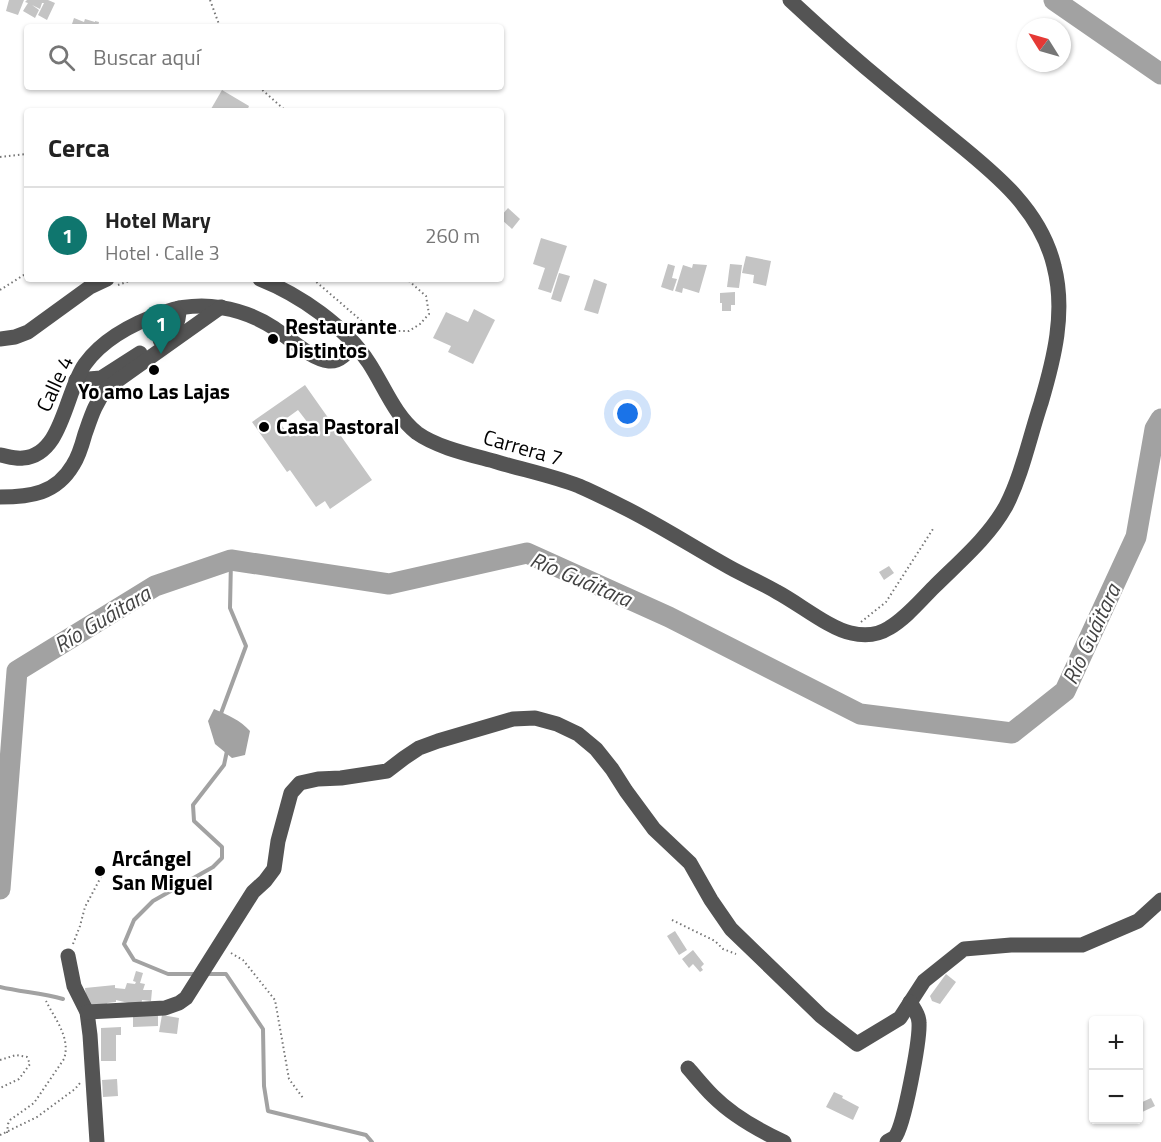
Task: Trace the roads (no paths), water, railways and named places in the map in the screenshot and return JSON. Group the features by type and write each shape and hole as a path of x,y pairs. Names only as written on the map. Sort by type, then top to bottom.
{"street":[{"name":"Carrera 7","path":"266,282 299,299 335,325 367,361 403,418 417,432 436,443 576,485 628,510 847,633 866,635 885,631 904,617 985,537 1008,501 1018,477 1055,348 1059,323 1059,296 1055,267 1047,244 1032,215 1016,195 972,154 844,50 790,0"},
{"path":"0,339 28,332 90,287 101,282"},
{"path":"0,497 24,497 51,488 62,479 74,465 94,406 107,388 221,307 264,322 300,347 329,361 338,360 354,344"},
{"name":"Calle 4","path":"0,455 20,459 43,451 51,441 85,364 115,336 137,323 179,308 221,307"},
{"path":"76,380 101,378 172,332 179,320 179,308"},
{"path":"87,1012 165,1008 186,998 253,892 274,869 278,841 291,793 300,783 387,771 418,748 513,718 535,718 557,724 578,734 596,748 654,829 690,863 731,929 821,1016 858,1044 900,1018 924,981 964,949 1011,945 1082,945 1138,921 1161,900"},
{"path":"68,956 74,987 87,1012 97,1142"},
{"path":"887,1142 895,1137 899,1126 917,1049 919,1022 917,1013 910,1002"},
{"path":"688,1068 713,1096 740,1119 784,1142"}],"waterway":[{"name":"Río Guáitara","path":"1054,0 1161,74"},
{"name":"Río Guáitara","path":"0,889 17,671 155,586 231,560 389,584 527,553 669,617 860,714 1012,733 1065,691 1136,537 1155,429 1161,419"},
{"path":"220,716 246,646 230,608 231,560"},
{"path":"197,974 168,974 134,960 124,944 134,920 153,901 213,867 222,858 222,847 194,821 193,805 224,765 227,751"},
{"path":"207,974 226,974 263,1029 264,1086 268,1111 366,1135 372,1142"},
{"path":"0,987 63,999"}],"place":[{"name":"Restaurante Distintos","path":"273,339"},
{"name":"Hotel Mary","path":"161,354"},
{"name":"Yo amo Las Lajas","path":"154,370"},
{"name":"Casa Pastoral","path":"264,427"},
{"name":"Arcángel San Miguel","path":"100,871"}]}
